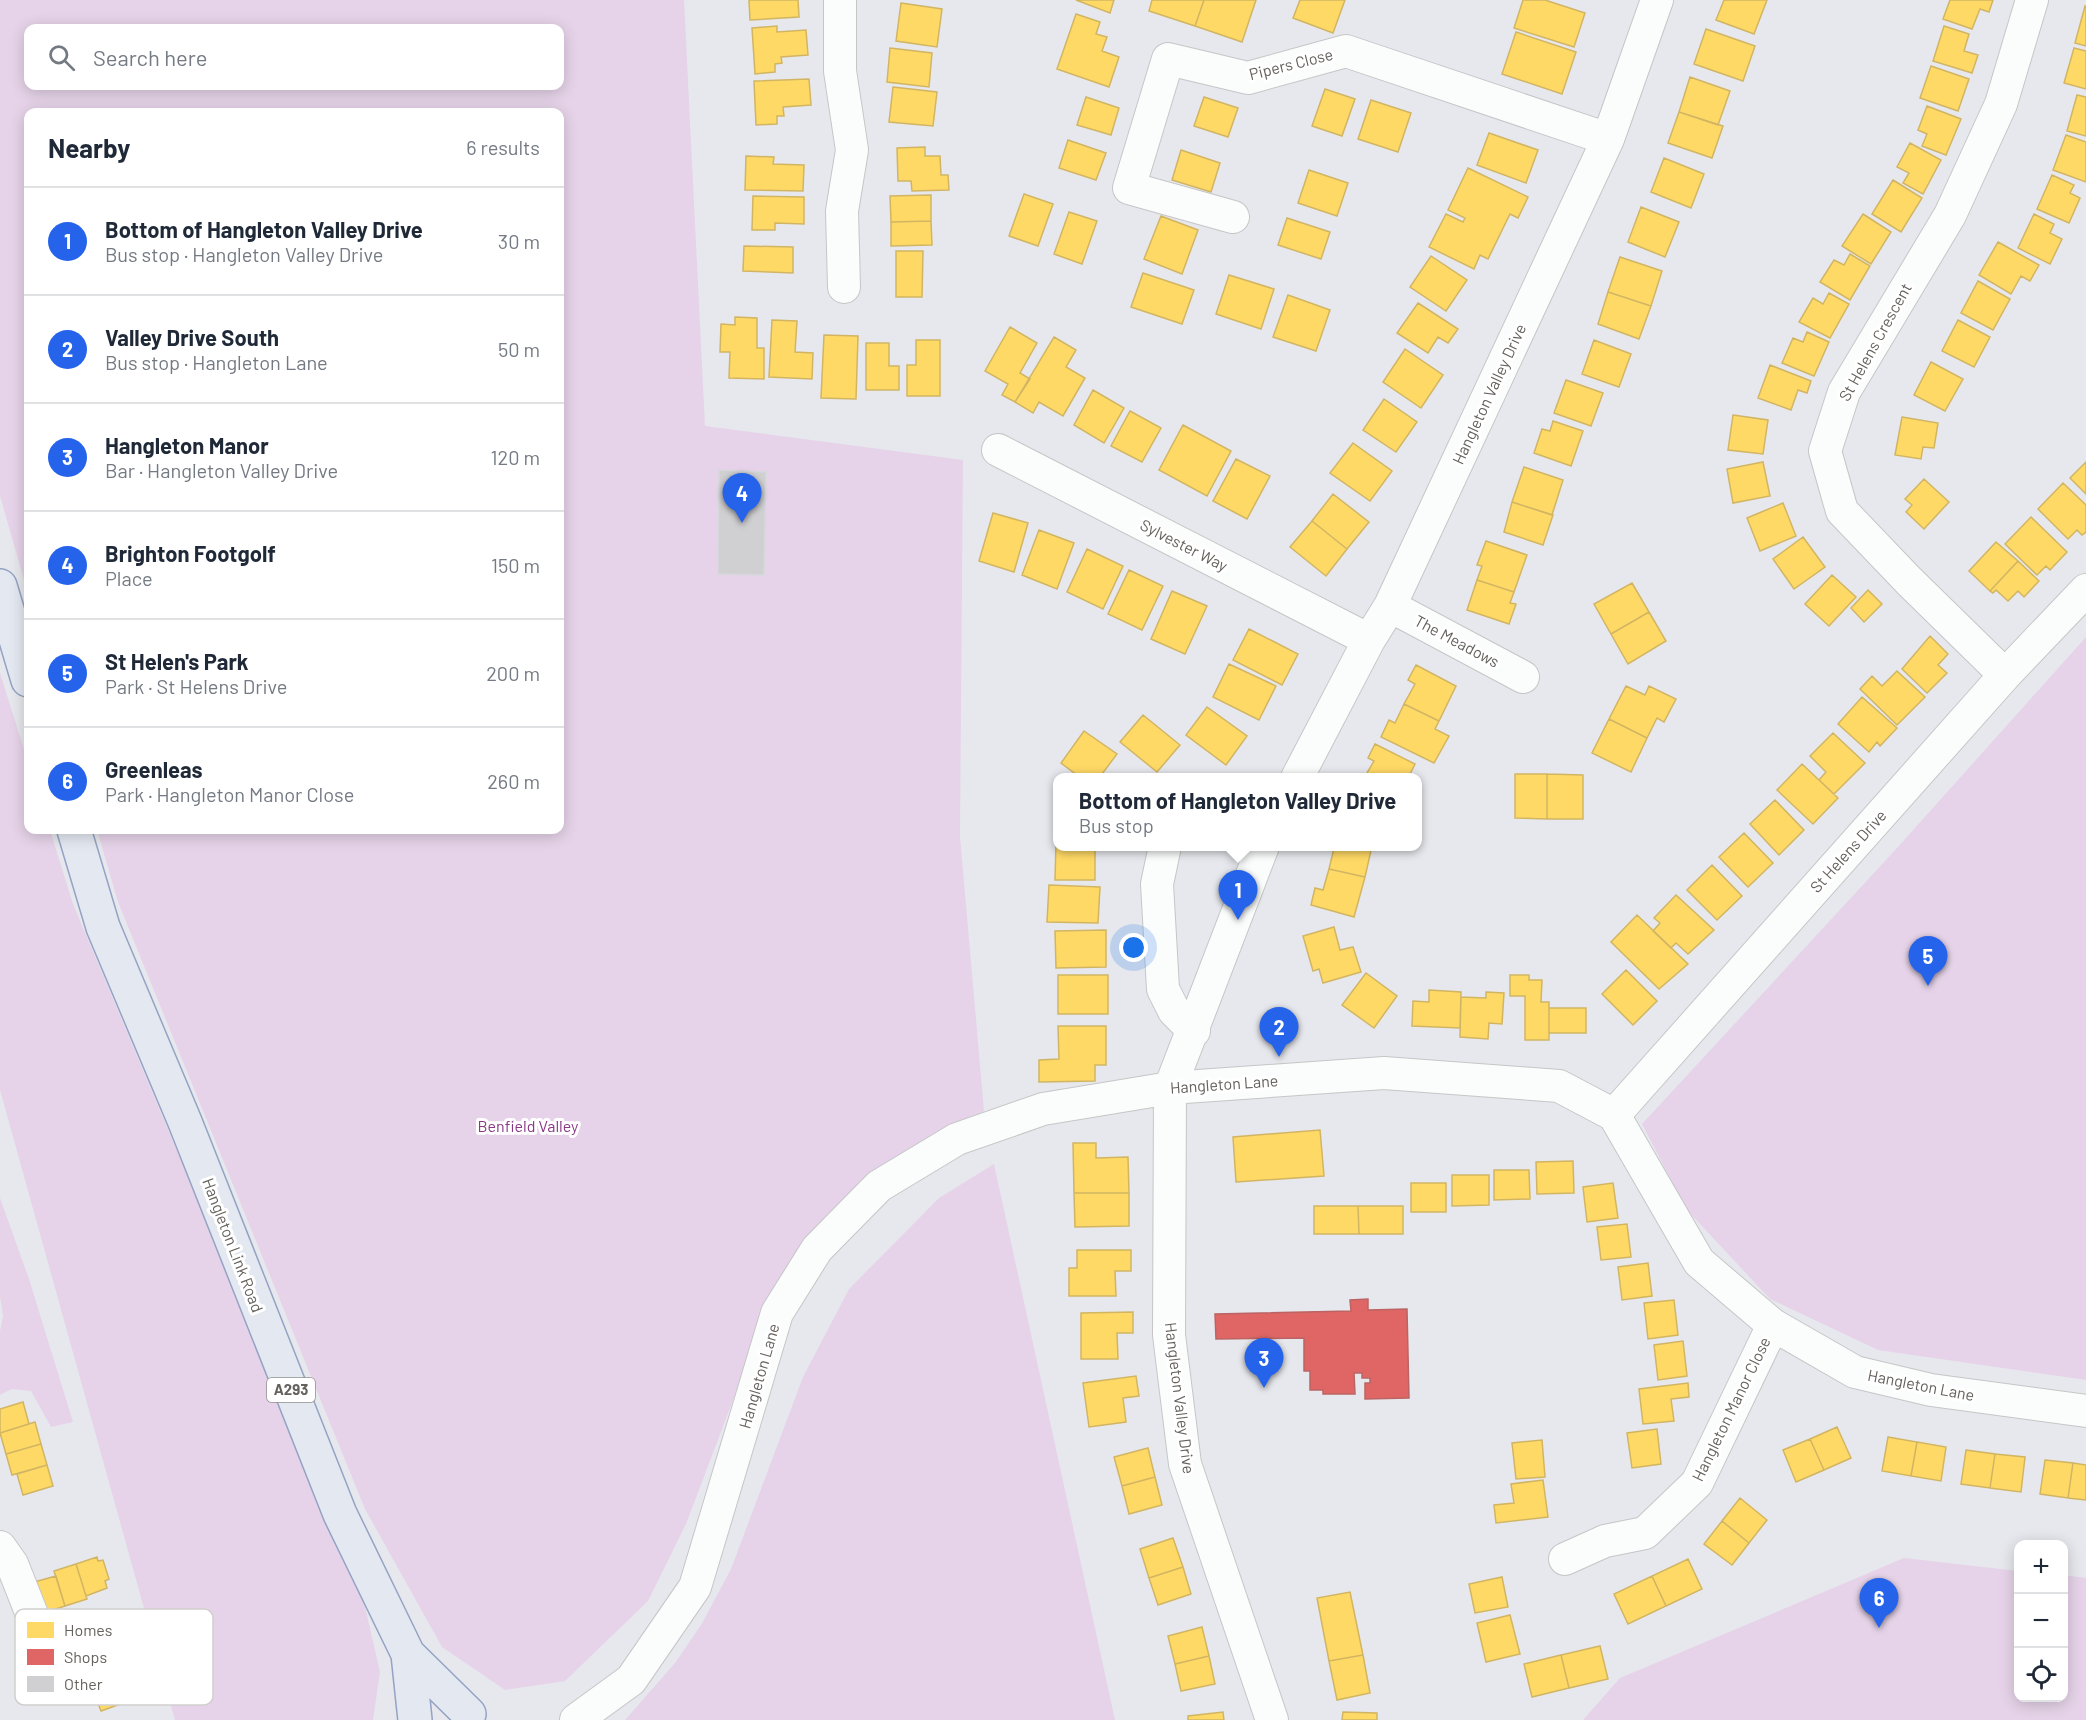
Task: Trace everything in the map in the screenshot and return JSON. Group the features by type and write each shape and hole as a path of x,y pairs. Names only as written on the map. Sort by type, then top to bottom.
{"highway":[{"path":"0,586 24,667"},
{"name":"Hangleton Link Road","path":"75,834 103,927 185,1122 335,1503 408,1654 465,1718"},
{"name":"Hangleton Link Road","path":"408,1654 415,1720"}],"street":[{"path":"840,0 840,71 852,150 842,211 844,287"},
{"name":"Hangleton Valley Drive","path":"1299,773 1369,640 1390,606 1608,139 1657,0"},
{"name":"St Helens Crescent","path":"2005,675 1909,581 1842,511 1825,451 1844,392 1950,215 2001,104 2032,0"},
{"name":"Pipers Close","path":"1233,217 1129,188 1168,59 1248,78 1346,51 1608,139"},
{"name":"Sylvester Way","path":"998,450 1369,640"},
{"name":"St Helens Drive","path":"1614,1115 2005,675 2086,590"},
{"name":"The Meadows","path":"1390,606 1523,677"},
{"path":"1163,851 1157,884 1164,989 1174,1011 1194,1031"},
{"name":"Hangleton Valley Drive","path":"1261,851 1194,1031 1170,1088 1169,1335 1185,1464 1272,1720"},
{"name":"Hangleton Lane","path":"576,1720 631,1680 695,1587 777,1313 817,1249 879,1186 957,1139 1043,1109 1170,1088 1384,1073 1559,1086 1614,1115 1699,1262 1773,1325 1855,1372 1931,1390 2086,1411"},
{"name":"Hangleton Manor Close","path":"1565,1559 1605,1541 1645,1533 1697,1483 1773,1325"},
{"path":"0,1547 12,1564 30,1609"}],"green space":[{"name":"Benfield Valley","path":"0,0 684,0 705,426 963,460 960,836 984,1111 940,1132 867,1176 749,1358 686,1524 648,1601 565,1681 505,1690 442,1647 365,1509 118,902 98,834 564,834 564,108 24,108 24,580 0,496"},
{"path":"2086,637 2086,1380 1878,1350 1770,1299 1686,1209 1642,1124 1897,848"},
{"path":"0,673 24,749 24,834 51,834 73,904 360,1585 380,1672 373,1720 175,1720 171,1705 213,1705 213,1609 144,1609 0,1090"},
{"path":"994,1164 1115,1720 625,1720 675,1663 701,1625 731,1569 803,1377 849,1289 939,1198"},
{"path":"0,1198 29,1279 73,1422 51,1427 31,1391 12,1389 0,1395 0,1331 3,1316 0,1297"},
{"path":"1904,1558 2014,1571 2014,1702 2068,1702 2068,1576 2086,1578 2086,1720 1583,1720 1620,1678"}],"building: Homes":[{"path":"749,0 798,0 799,17 750,20"},
{"path":"1076,0 1114,0 1110,13"},
{"path":"1152,0 1204,0 1195,26 1149,11"},
{"path":"1204,0 1256,0 1242,42 1195,26"},
{"path":"1300,0 1345,0 1333,33 1293,18"},
{"path":"1523,0 1545,0 1585,13 1574,47 1514,28"},
{"path":"1724,0 1767,0 1754,34 1716,20"},
{"path":"1950,0 1993,0 1989,12 1980,9 1972,29 1943,19"},
{"path":"901,3 942,9 937,47 896,41"},
{"path":"2086,7 2086,46 2075,43"},
{"path":"1076,14 1100,22 1096,34 1107,37 1102,51 1119,57 1109,87 1057,69"},
{"path":"777,26 777,32 806,30 808,55 781,57 782,63 775,64 775,72 755,74 752,28"},
{"path":"1944,26 1969,34 1964,51 1978,55 1972,73 1933,61"},
{"path":"1706,29 1755,46 1743,81 1694,64"},
{"path":"1516,32 1576,52 1562,94 1502,74"},
{"path":"890,48 932,53 929,87 887,82"},
{"path":"2074,48 2086,51 2086,89 2064,83"},
{"path":"1931,66 1969,79 1958,111 1920,98"},
{"path":"1690,77 1730,91 1718,125 1679,112"},
{"path":"809,79 811,105 783,107 784,116 777,116 777,124 756,125 754,81"},
{"path":"893,87 937,92 933,126 889,122"},
{"path":"1325,89 1355,99 1342,136 1312,126"},
{"path":"2077,95 2086,97 2086,136 2067,131"},
{"path":"1086,97 1119,108 1111,135 1077,125"},
{"path":"1204,97 1238,108 1228,137 1194,126"},
{"path":"1371,100 1411,113 1398,152 1358,139"},
{"path":"1927,106 1961,119 1946,155 1922,146 1927,134 1918,130"},
{"path":"1679,112 1723,126 1712,158 1668,143"},
{"path":"1489,133 1538,150 1526,183 1477,165"},
{"path":"2066,135 2086,142 2086,182 2053,170"},
{"path":"1068,140 1106,153 1096,180 1059,168"},
{"path":"1910,143 1941,160 1923,194 1903,183 1909,173 1897,167"},
{"path":"925,147 925,156 940,156 941,175 948,175 949,190 912,191 911,181 898,181 897,148"},
{"path":"1181,150 1220,163 1211,192 1172,180"},
{"path":"746,156 774,157 773,164 804,165 803,191 745,190"},
{"path":"1664,158 1704,174 1691,208 1651,192"},
{"path":"1468,168 1528,197 1518,218 1510,214 1488,259 1480,255 1474,269 1429,247 1446,214 1463,222 1465,218 1448,210"},
{"path":"1309,170 1348,183 1337,216 1298,203"},
{"path":"2052,175 2074,185 2070,193 2080,198 2069,223 2037,209"},
{"path":"1893,180 1922,198 1901,232 1872,214"},
{"path":"1024,194 1053,204 1038,246 1009,236"},
{"path":"931,195 931,221 891,222 890,196"},
{"path":"753,196 804,197 804,224 775,223 775,230 752,230"},
{"path":"1641,207 1679,222 1665,257 1628,242"},
{"path":"1069,212 1097,221 1082,264 1054,254"},
{"path":"1863,214 1891,232 1871,264 1842,246"},
{"path":"2034,214 2054,224 2050,233 2062,239 2050,264 2018,248"},
{"path":"1161,216 1198,230 1182,274 1144,259"},
{"path":"1287,218 1330,232 1321,259 1278,245"},
{"path":"931,221 932,245 891,246 891,222"},
{"path":"1998,242 2039,265 2030,281 2021,276 2011,294 1979,275"},
{"path":"744,246 793,247 793,273 743,271"},
{"path":"896,251 923,251 922,297 896,297"},
{"path":"1850,254 1870,266 1850,300 1820,282 1834,260 1844,265"},
{"path":"1431,256 1467,280 1446,311 1410,287"},
{"path":"1620,257 1662,271 1651,306 1608,292"},
{"path":"1143,273 1194,290 1182,324 1131,307"},
{"path":"1229,275 1274,289 1261,329 1216,314"},
{"path":"1978,281 2010,299 1993,330 1961,313"},
{"path":"1608,292 1651,306 1639,339 1598,324"},
{"path":"1829,293 1849,304 1830,338 1799,322 1813,298 1823,304"},
{"path":"1288,295 1330,310 1316,351 1273,337"},
{"path":"1418,303 1458,329 1448,343 1438,337 1428,353 1397,333"},
{"path":"735,317 757,318 757,348 764,348 764,379 729,378 730,352 720,352 721,324 735,325"},
{"path":"772,320 797,321 795,352 813,353 812,379 769,377"},
{"path":"1958,320 1990,337 1974,367 1942,351"},
{"path":"1010,327 1037,343 1020,373 1030,379 1015,402 1002,395 1008,384 985,371"},
{"path":"1807,332 1829,342 1814,376 1782,363 1793,338 1803,342"},
{"path":"824,335 858,336 856,399 821,398"},
{"path":"1054,337 1076,350 1066,367 1085,378 1063,416 1039,402 1033,413 1015,402"},
{"path":"916,340 940,340 940,396 907,396 907,365 916,365"},
{"path":"1594,340 1631,354 1619,387 1582,374"},
{"path":"866,343 889,343 889,366 899,366 899,390 866,390"},
{"path":"1405,349 1443,375 1421,408 1383,382"},
{"path":"1931,362 1963,379 1945,411 1914,395"},
{"path":"1770,365 1811,381 1807,393 1798,390 1791,410 1758,398"},
{"path":"1566,380 1603,393 1591,426 1554,413"},
{"path":"1093,390 1124,408 1104,443 1074,425"},
{"path":"1384,399 1417,422 1396,452 1363,430"},
{"path":"1130,411 1161,428 1142,462 1111,446"},
{"path":"1733,415 1768,420 1763,454 1728,450"},
{"path":"1902,417 1938,423 1934,448 1923,447 1921,459 1895,455"},
{"path":"1553,421 1583,431 1571,466 1534,453 1542,429 1550,431"},
{"path":"1183,425 1231,451 1207,496 1159,470"},
{"path":"1353,443 1392,471 1370,501 1330,473"},
{"path":"1236,459 1270,476 1247,519 1213,501"},
{"path":"1763,462 1770,496 1733,503 1727,469"},
{"path":"2086,462 2086,494 2070,478"},
{"path":"1524,467 1563,480 1552,515 1512,502"},
{"path":"1924,479 1949,502 1924,529 1906,512 1912,505 1905,499"},
{"path":"2063,483 2086,505 2086,532 2082,535 2077,530 2068,539 2038,509"},
{"path":"1333,494 1369,522 1347,549 1312,521"},
{"path":"1512,502 1553,515 1543,545 1504,532"},
{"path":"1783,503 1796,536 1760,551 1747,518"},
{"path":"993,513 1028,523 1014,572 979,561"},
{"path":"2031,517 2067,552 2050,570 2046,566 2037,575 2005,544"},
{"path":"1312,521 1347,549 1326,576 1290,547"},
{"path":"1039,530 1074,543 1057,589 1022,575"},
{"path":"1803,537 1825,567 1794,589 1773,559"},
{"path":"1486,541 1527,555 1514,592 1477,580 1482,566 1477,565"},
{"path":"1996,542 2018,561 1990,591 1969,571"},
{"path":"1087,549 1123,566 1103,609 1067,592"},
{"path":"2018,561 2039,581 2024,597 2018,591 2008,601 1996,590 1993,593 1990,591"},
{"path":"1129,570 1163,586 1142,630 1108,614"},
{"path":"1832,575 1856,597 1829,626 1805,604"},
{"path":"1477,580 1514,592 1510,603 1516,604 1509,624 1467,610"},
{"path":"1632,583 1649,612 1611,634 1594,604"},
{"path":"1868,590 1882,604 1864,622 1851,608"},
{"path":"1172,591 1207,606 1185,654 1151,639"},
{"path":"1649,612 1666,641 1628,664 1611,634"},
{"path":"1249,629 1298,654 1282,685 1233,660"},
{"path":"1930,636 1948,654 1938,665 1947,673 1927,693 1902,669"},
{"path":"1229,664 1276,686 1259,720 1213,697"},
{"path":"1416,665 1456,686 1439,721 1404,704 1415,684 1408,680"},
{"path":"1897,671 1925,697 1897,725 1860,689 1872,676 1882,686"},
{"path":"1626,686 1645,695 1649,686 1676,699 1664,722 1657,718 1647,738 1609,719"},
{"path":"1862,697 1897,728 1880,746 1877,742 1869,752 1838,724"},
{"path":"1404,704 1439,721 1435,729 1449,736 1434,763 1381,737 1389,720 1395,723"},
{"path":"1207,707 1247,736 1226,765 1186,735"},
{"path":"1143,715 1180,745 1157,772 1120,742"},
{"path":"1609,719 1647,738 1631,772 1592,753"},
{"path":"1084,731 1117,754 1103,773 1074,773 1061,763"},
{"path":"1833,733 1865,763 1834,794 1819,780 1826,772 1810,756"},
{"path":"1375,744 1415,764 1410,773 1367,773 1374,761 1368,758"},
{"path":"1802,764 1838,798 1813,824 1777,790"},
{"path":"1515,774 1547,774 1547,819 1515,818"},
{"path":"1547,774 1583,775 1583,819 1547,819"},
{"path":"1775,800 1804,830 1779,855 1750,824"},
{"path":"1744,833 1773,863 1748,887 1719,857"},
{"path":"1056,851 1095,851 1095,880 1055,880"},
{"path":"1333,851 1371,851 1365,877 1329,869"},
{"path":"1712,865 1742,896 1717,920 1687,890"},
{"path":"1329,869 1365,877 1354,917 1311,905 1315,888 1323,890"},
{"path":"1049,885 1100,887 1098,923 1047,922"},
{"path":"1676,895 1714,930 1688,954 1676,943 1671,948 1653,931 1660,923 1654,918"},
{"path":"1637,915 1688,964 1659,989 1611,942"},
{"path":"1334,927 1340,950 1353,947 1361,972 1323,983 1319,969 1313,971 1303,936"},
{"path":"1106,930 1106,967 1056,968 1055,931"},
{"path":"1626,970 1657,1001 1633,1025 1602,994"},
{"path":"1366,973 1397,996 1374,1028 1342,1005"},
{"path":"1058,975 1108,975 1108,1014 1058,1014"},
{"path":"1510,975 1529,975 1529,980 1542,980 1541,1002 1549,1002 1549,1040 1525,1040 1525,996 1510,996"},
{"path":"1429,990 1461,992 1460,1028 1412,1026 1413,1001 1429,1002"},
{"path":"1486,992 1504,993 1502,1024 1489,1023 1488,1039 1460,1037 1461,997 1486,998"},
{"path":"1549,1008 1586,1008 1586,1033 1549,1033"},
{"path":"1058,1026 1106,1026 1106,1065 1095,1065 1095,1081 1039,1082 1039,1060 1059,1059"},
{"path":"1320,1130 1324,1176 1236,1182 1233,1137"},
{"path":"1073,1143 1096,1143 1096,1158 1128,1157 1129,1193 1074,1193"},
{"path":"1573,1161 1574,1193 1537,1194 1536,1162"},
{"path":"1494,1170 1529,1170 1530,1199 1494,1200"},
{"path":"1452,1175 1489,1175 1489,1205 1452,1206"},
{"path":"1411,1183 1446,1183 1446,1212 1411,1212"},
{"path":"1613,1183 1618,1218 1587,1222 1583,1187"},
{"path":"1074,1193 1129,1193 1129,1226 1075,1227"},
{"path":"1314,1206 1358,1206 1359,1234 1314,1234"},
{"path":"1358,1206 1403,1206 1403,1234 1359,1234"},
{"path":"1627,1224 1631,1257 1601,1260 1597,1227"},
{"path":"1077,1250 1131,1250 1131,1271 1115,1271 1116,1296 1069,1296 1069,1268 1077,1268"},
{"path":"1648,1263 1652,1296 1622,1300 1618,1267"},
{"path":"1674,1300 1678,1335 1648,1339 1644,1303"},
{"path":"1133,1312 1133,1333 1117,1333 1118,1359 1081,1359 1081,1313"},
{"path":"1683,1341 1687,1376 1658,1380 1654,1345"},
{"path":"1136,1376 1139,1396 1123,1398 1126,1422 1089,1427 1083,1383"},
{"path":"1688,1383 1689,1397 1671,1399 1674,1421 1643,1424 1639,1389"},
{"path":"23,1402 29,1424 0,1433 0,1409"},
{"path":"35,1422 41,1444 6,1454 0,1433"},
{"path":"1837,1427 1851,1458 1824,1470 1810,1439"},
{"path":"1657,1429 1661,1464 1632,1468 1627,1433"},
{"path":"1888,1437 1917,1442 1911,1476 1882,1471"},
{"path":"1810,1439 1824,1470 1796,1482 1783,1450"},
{"path":"1542,1440 1545,1477 1516,1479 1512,1443"},
{"path":"1917,1442 1946,1447 1941,1481 1911,1476"},
{"path":"41,1444 47,1465 12,1475 6,1454"},
{"path":"1148,1448 1155,1477 1122,1486 1114,1457"},
{"path":"1966,1450 1995,1454 1990,1488 1961,1484"},
{"path":"1995,1454 2025,1457 2021,1492 1990,1488"},
{"path":"2045,1460 2073,1463 2068,1498 2040,1494"},
{"path":"2073,1463 2086,1465 2086,1500 2068,1498"},
{"path":"47,1465 53,1486 23,1495 17,1474"},
{"path":"1155,1477 1162,1505 1129,1514 1122,1486"},
{"path":"1543,1480 1548,1517 1496,1523 1494,1505 1514,1503 1511,1484"},
{"path":"1740,1498 1767,1520 1749,1543 1722,1521"},
{"path":"1722,1521 1749,1543 1732,1565 1704,1544"},
{"path":"1173,1538 1183,1567 1149,1578 1140,1549"},
{"path":"97,1557 98,1561 103,1560 109,1579 105,1581 107,1588 86,1596 76,1564"},
{"path":"1688,1559 1702,1589 1666,1606 1652,1576"},
{"path":"76,1564 87,1599 65,1606 54,1571"},
{"path":"1183,1567 1191,1594 1158,1605 1149,1578"},
{"path":"56,1576 65,1606 42,1609 34,1582"},
{"path":"1652,1576 1666,1606 1628,1624 1614,1594"},
{"path":"1502,1577 1508,1607 1475,1613 1469,1584"},
{"path":"1350,1592 1363,1655 1329,1661 1317,1598"},
{"path":"1510,1615 1520,1654 1486,1662 1477,1623"},
{"path":"1202,1627 1209,1656 1175,1664 1168,1636"},
{"path":"1600,1646 1608,1679 1569,1688 1561,1655"},
{"path":"1363,1655 1370,1693 1337,1700 1329,1661"},
{"path":"1561,1655 1569,1688 1532,1697 1524,1664"},
{"path":"1209,1656 1215,1684 1181,1691 1175,1664"},
{"path":"99,1705 118,1705 101,1711"},
{"path":"1223,1712 1224,1720 1188,1720 1188,1716"},
{"path":"1343,1712 1377,1713 1377,1720 1342,1720"}],"building: Shops":[{"path":"1368,1299 1368,1310 1407,1309 1409,1398 1365,1399 1365,1383 1370,1383 1370,1378 1362,1378 1362,1373 1354,1373 1355,1394 1323,1394 1323,1390 1310,1390 1310,1371 1304,1371 1304,1338 1216,1339 1215,1314 1351,1311 1350,1300"}],"building: Other":[{"path":"719,470 766,472 764,575 718,574"}],"place":[{"name":"Brighton Footgolf","path":"742,523"},
{"name":"Bottom of Hangleton Valley Drive","path":"1238,920"},
{"name":"St Helen's Park","path":"1928,986"},
{"name":"Valley Drive South","path":"1279,1057"},
{"name":"Hangleton Manor","path":"1264,1388"},
{"name":"Greenleas","path":"1879,1628"}]}
